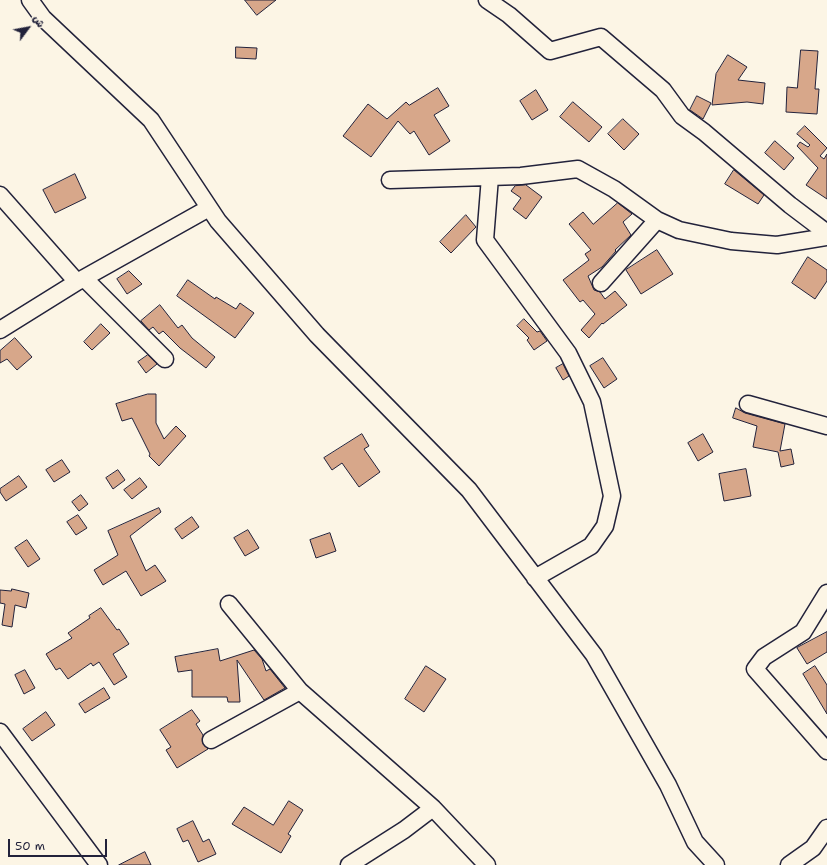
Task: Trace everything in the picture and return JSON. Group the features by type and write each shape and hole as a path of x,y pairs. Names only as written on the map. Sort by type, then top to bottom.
{"street":[{"path":"30,0 44,18 151,120 218,221 317,335 469,490 594,655 668,785 695,842 716,865"},
{"path":"488,0 504,5 550,51 601,37 663,90 682,116 704,132 790,205 827,233"},
{"path":"390,180 520,176 578,169 614,189 657,220 679,230 731,241 777,245 827,236"},
{"path":"490,177 485,240 568,353 592,402 612,496 605,526 591,546 535,578"},
{"path":"0,195 81,280 165,359"},
{"path":"0,330 81,280 209,208"},
{"path":"601,283 657,220"},
{"path":"748,404 827,426"},
{"path":"827,593 803,632 764,657 755,669 827,751"},
{"path":"229,604 300,692 433,808 487,865"},
{"path":"211,740 300,692"},
{"path":"0,732 95,864"},
{"path":"349,865 404,830 433,808"},
{"path":"789,865 813,848 827,828"}],"building":[{"path":"245,0 276,0 257,15"},
{"path":"236,47 257,48 256,59 236,58"},
{"path":"801,50 818,51 815,89 819,89 817,114 786,112 787,87 797,88"},
{"path":"728,55 747,67 738,80 765,83 763,104 747,102 712,105 716,74"},
{"path":"438,88 449,106 434,115 450,141 429,155 414,131 410,134 398,121 371,157 343,136 368,104 387,119 406,102 409,105"},
{"path":"536,90 548,110 532,120 520,101"},
{"path":"697,96 711,103 703,119 690,110"},
{"path":"573,102 602,127 589,142 560,117"},
{"path":"623,119 639,134 624,150 608,134"},
{"path":"805,126 827,148 820,156 824,159 827,154 827,199 806,185 818,168 797,146 800,142 808,147 810,145 797,134"},
{"path":"775,141 794,158 784,170 765,153"},
{"path":"734,170 764,195 758,204 725,184"},
{"path":"75,174 86,198 55,213 43,190"},
{"path":"526,185 542,197 526,219 513,209 521,198 511,191 515,186"},
{"path":"618,203 632,214 623,222 631,235 615,250 616,251 602,267 588,276 594,290 600,292 605,299 615,291 627,305 603,324 602,323 589,338 581,330 595,314 583,300 580,302 563,280 589,260 585,254 591,250 569,224 583,212 593,224"},
{"path":"466,215 476,227 451,253 440,242"},
{"path":"657,250 673,274 641,294 626,270"},
{"path":"808,257 827,270 827,281 815,299 792,283"},
{"path":"129,271 142,284 127,294 117,279"},
{"path":"188,280 215,299 216,297 236,309 240,303 254,313 235,338 177,296"},
{"path":"160,305 178,328 182,325 192,338 215,357 206,368 180,348 163,331 159,334 153,327 149,330 141,321"},
{"path":"524,319 537,332 540,331 547,341 534,350 527,340 529,338 517,326"},
{"path":"101,324 110,333 92,350 84,342"},
{"path":"15,338 32,357 17,370 7,359 0,363 0,351"},
{"path":"148,355 157,364 146,373 138,362"},
{"path":"603,358 617,379 604,388 590,366"},
{"path":"563,364 569,376 563,380 556,368"},
{"path":"148,394 156,394 156,423 164,439 176,426 186,436 159,466 149,456 150,454 132,418 122,421 116,404"},
{"path":"736,408 745,413 785,424 780,451 791,449 794,464 781,467 778,452 753,447 757,426 733,418"},
{"path":"362,434 369,446 364,449 380,472 359,487 342,463 332,470 324,458"},
{"path":"703,434 713,452 698,461 688,443"},
{"path":"62,460 70,472 54,482 46,470"},
{"path":"746,469 751,496 724,501 719,474"},
{"path":"118,470 125,480 113,489 106,478"},
{"path":"19,476 27,487 6,501 0,492 0,489"},
{"path":"140,478 147,487 132,499 124,490"},
{"path":"81,495 88,504 79,511 72,502"},
{"path":"159,508 161,512 130,536 146,571 155,565 166,581 141,596 126,571 103,585 94,570 118,555 108,531"},
{"path":"78,515 87,528 76,535 67,522"},
{"path":"192,517 199,527 182,539 175,529"},
{"path":"248,530 259,548 245,556 234,538"},
{"path":"330,533 336,551 316,558 310,540"},
{"path":"27,540 40,559 28,567 15,548"},
{"path":"12,589 29,593 26,608 15,605 12,627 2,625 5,604 0,603 0,590 11,591"},
{"path":"101,608 117,630 119,629 129,644 113,654 127,677 114,685 99,662 93,666 91,663 68,679 60,668 56,670 46,654 72,638 68,633 90,618 89,616"},
{"path":"827,632 827,652 807,664 797,648"},
{"path":"218,649 220,661 254,650 262,659 266,671 270,669 285,688 264,700 237,660 240,702 228,702 227,697 192,697 192,670 178,672 175,657"},
{"path":"426,666 446,679 424,712 405,699"},
{"path":"815,666 827,685 827,714 803,674"},
{"path":"25,670 35,688 24,694 15,675"},
{"path":"104,688 110,698 85,713 79,704"},
{"path":"192,710 200,721 196,724 203,735 203,744 208,749 177,768 166,750 171,747 160,730"},
{"path":"46,712 55,725 32,741 23,729"},
{"path":"289,801 303,810 288,834 291,836 281,853 232,824 244,807 273,825"},
{"path":"193,821 203,842 209,839 216,854 198,862 188,840 183,842 177,829"},
{"path":"145,852 151,865 119,865"}]}
